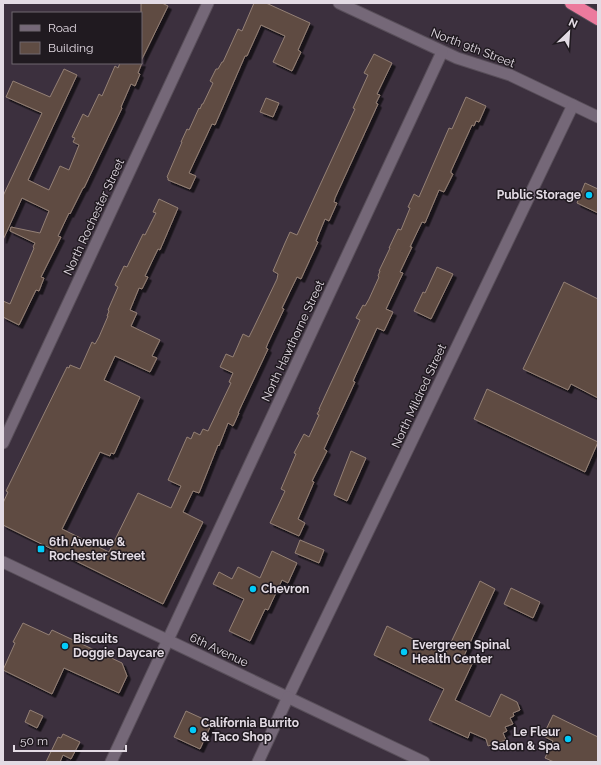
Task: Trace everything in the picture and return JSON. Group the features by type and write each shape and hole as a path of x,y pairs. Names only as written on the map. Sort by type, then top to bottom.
{"highway":[{"path":"571,3 598,19"}],"street":[{"name":"North Rochester Street","path":"3,443 208,3"},
{"name":"North 9th Street","path":"339,3 442,52 510,75 598,117"},
{"name":"North Hawthorne Street","path":"111,762 442,52"},
{"name":"North Mildred Street","path":"258,762 288,696 402,462 572,105"},
{"name":"6th Avenue","path":"3,562 288,696 424,762"}],"building":[{"path":"141,3 162,3 168,6 142,59 142,12"},
{"path":"254,3 266,3 310,23 298,50 301,52 292,71 273,62 285,36 261,25 247,56 245,56 215,125 212,124 189,173 196,176 190,189 168,180 167,177 187,129 189,130 213,83 210,81 216,69 218,69 223,62 238,29 242,31"},
{"path":"374,54 392,63 377,94 380,95 376,103 378,104 335,198 334,202 337,203 329,221 325,219 316,241 318,242 301,279 297,277 282,308 284,309 266,348 268,349 233,426 228,423 199,493 193,491 183,512 203,522 163,604 3,525 3,503 8,492 6,491 67,367 69,368 70,365 80,369 92,342 95,344 99,337 118,287 115,285 124,266 127,267 143,234 145,235 156,213 153,212 159,199 178,208 160,250 158,249 145,276 148,277 142,289 139,288 130,310 137,313 131,326 160,340 152,356 157,358 150,372 115,356 104,380 140,397 114,454 111,453 110,456 100,452 62,529 109,552 138,493 171,508 181,486 168,480 187,437 191,439 194,432 200,435 203,429 208,431 231,383 229,382 233,373 220,367 226,354 233,357 243,334 249,337 254,327 277,279 278,274 273,271 285,243 290,232 297,235 355,109 353,108 368,75 364,73"},
{"path":"120,64 142,64 138,73 140,74 135,86 131,84 121,107 122,108 84,188 70,214 69,213 58,236 61,237 41,277 44,278 39,291 36,290 19,325 3,317 3,301 10,304 35,243 10,231 11,227 40,233 49,211 22,198 3,240 3,196 42,113 6,97 13,81 50,97 64,69 77,75 28,180 49,190 60,166 69,170 79,145 73,142 75,138 72,137 83,114 88,117 99,94 102,96 115,66 118,68"},
{"path":"466,97 486,106 479,122 476,121 474,126 472,125 451,171 453,174 444,192 439,190 425,223 422,222 410,247 412,247 400,272 403,273 386,309 393,312 384,331 377,328 353,381 355,382 324,449 327,451 312,481 314,482 298,519 305,523 299,536 270,523 285,491 281,489 296,454 294,453 304,434 309,437 319,415 317,414 319,409 360,320 356,318 363,305 365,306 369,299 379,277 379,271 389,248 398,229 401,230 410,208 408,207 414,194 419,197 449,128 452,129"},
{"path":"266,98 279,103 273,117 260,112"},
{"name":"Public Storage","path":"585,183 598,189 598,213 577,203"},
{"path":"437,267 453,274 431,319 414,311 423,292 425,293"},
{"path":"564,282 598,299 598,398 571,384 568,390 523,369"},
{"path":"487,389 598,442 585,472 474,419"},
{"path":"351,451 366,458 347,501 334,495"},
{"path":"300,540 324,550 319,563 295,553"},
{"path":"272,551 297,563 288,583 282,580 268,610 265,609 250,641 229,631 244,599 213,584 219,572 232,579 238,567 260,578"},
{"path":"480,581 495,589 463,658 473,662 455,700 490,717 501,694 517,702 520,710 513,713 514,716 510,718 513,724 505,727 507,731 503,733 506,740 488,746 486,739 470,732 468,738 429,720 444,689 374,655 387,626 445,655"},
{"path":"511,588 540,602 533,618 504,604"},
{"name":"Biscuits Doggie Daycare","path":"23,623 49,635 52,630 122,663 127,676 119,693 64,668 52,694 3,670 15,643 13,642"},
{"path":"30,710 43,716 37,728 25,722"},
{"name":"California Burrito & Taco Shop","path":"186,711 212,723 200,749 174,737"},
{"name":"Le Fleur Salon & Spa","path":"553,715 598,737 598,762 554,762 545,758 553,741 543,736"},
{"path":"63,734 80,742 71,759 63,755 60,762 46,762 58,737 61,738"}],"place":[{"name":"Public Storage","path":"589,195"},
{"name":"6th Avenue & Rochester Street","path":"41,549"},
{"name":"Chevron","path":"253,589"},
{"name":"Biscuits Doggie Daycare","path":"65,646"},
{"name":"Evergreen Spinal Health Center","path":"404,652"},
{"name":"California Burrito & Taco Shop","path":"193,730"},
{"name":"Le Fleur Salon & Spa","path":"568,739"}]}
